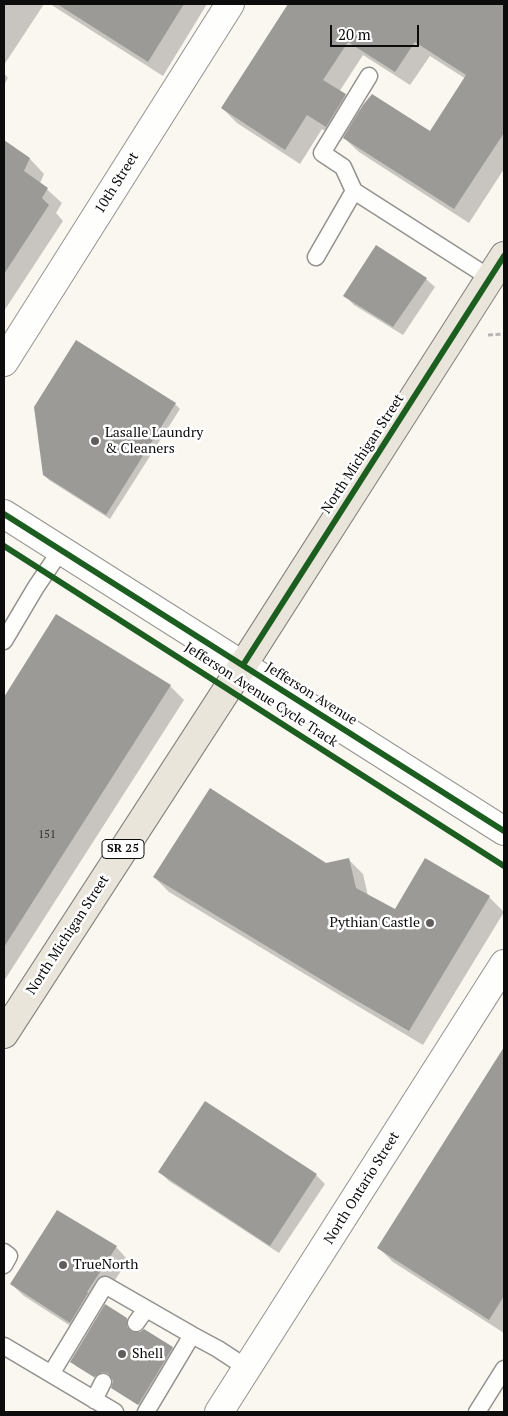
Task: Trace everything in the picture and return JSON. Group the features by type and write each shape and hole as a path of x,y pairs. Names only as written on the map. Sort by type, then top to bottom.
{"main road":[{"name":"North Michigan Street","path":"4,1034 243,665 497,267"}],"street":[{"name":"10th Street","path":"4,362 230,4"},
{"name":"Jefferson Avenue","path":"4,514 504,831"},
{"name":"North Ontario Street","path":"219,1412 504,964"}],"lane":[{"path":"369,76 322,153 343,167 354,191 497,267"},
{"path":"316,257 354,191"},
{"path":"4,641 36,587 61,550"},
{"path":"4,1252 10,1256 4,1265"},
{"path":"51,1374 105,1285 218,1349 247,1368"},
{"path":"136,1323 146,1309"},
{"path":"146,1412 192,1335"},
{"path":"4,1346 104,1408"},
{"path":"477,1412 504,1369"},
{"path":"103,1382 104,1408"}],"path":[{"path":"488,336 504,334"}],"building":[{"path":"57,4 184,4 148,62"},
{"path":"288,4 504,4 504,133 454,209 343,138 372,94 430,131 466,75 415,42 395,72 348,42 323,80 346,94 326,127 307,115 285,150 221,108"},
{"path":"4,140 30,158 24,171 48,188 42,198 49,205 4,274"},
{"path":"376,245 427,278 393,327 343,296"},
{"name":"Lasalle Laundry & Cleaners","path":"76,340 176,403 106,515 43,475 34,407"},
{"path":"56,614 171,685 4,947 4,697"},
{"path":"210,788 326,863 349,858 356,888 395,909 425,858 490,896 409,1031 153,877"},
{"path":"504,1047 504,1296 489,1320 377,1248"},
{"path":"205,1101 317,1174 270,1246 158,1172"},
{"name":"TrueNorth","path":"57,1210 117,1246 87,1292 70,1323 10,1284"},
{"name":"Shell","path":"105,1304 127,1318 127,1327 131,1331 140,1332 144,1329 173,1347 138,1405 111,1388 113,1381 108,1373 102,1372 94,1377 70,1362"}],"cycle path":[{"name":"Jefferson Avenue Cycle Track","path":"243,665 504,256"},
{"name":"Jefferson Avenue Cycle Track","path":"4,514 504,831"},
{"name":"Jefferson Avenue Cycle Track","path":"4,546 504,866"}],"place":[{"name":"Lasalle Laundry & Cleaners","path":"95,441"},
{"name":"Pythian Castle","path":"430,923"},
{"name":"TrueNorth","path":"63,1265"},
{"name":"Shell","path":"122,1354"}]}
